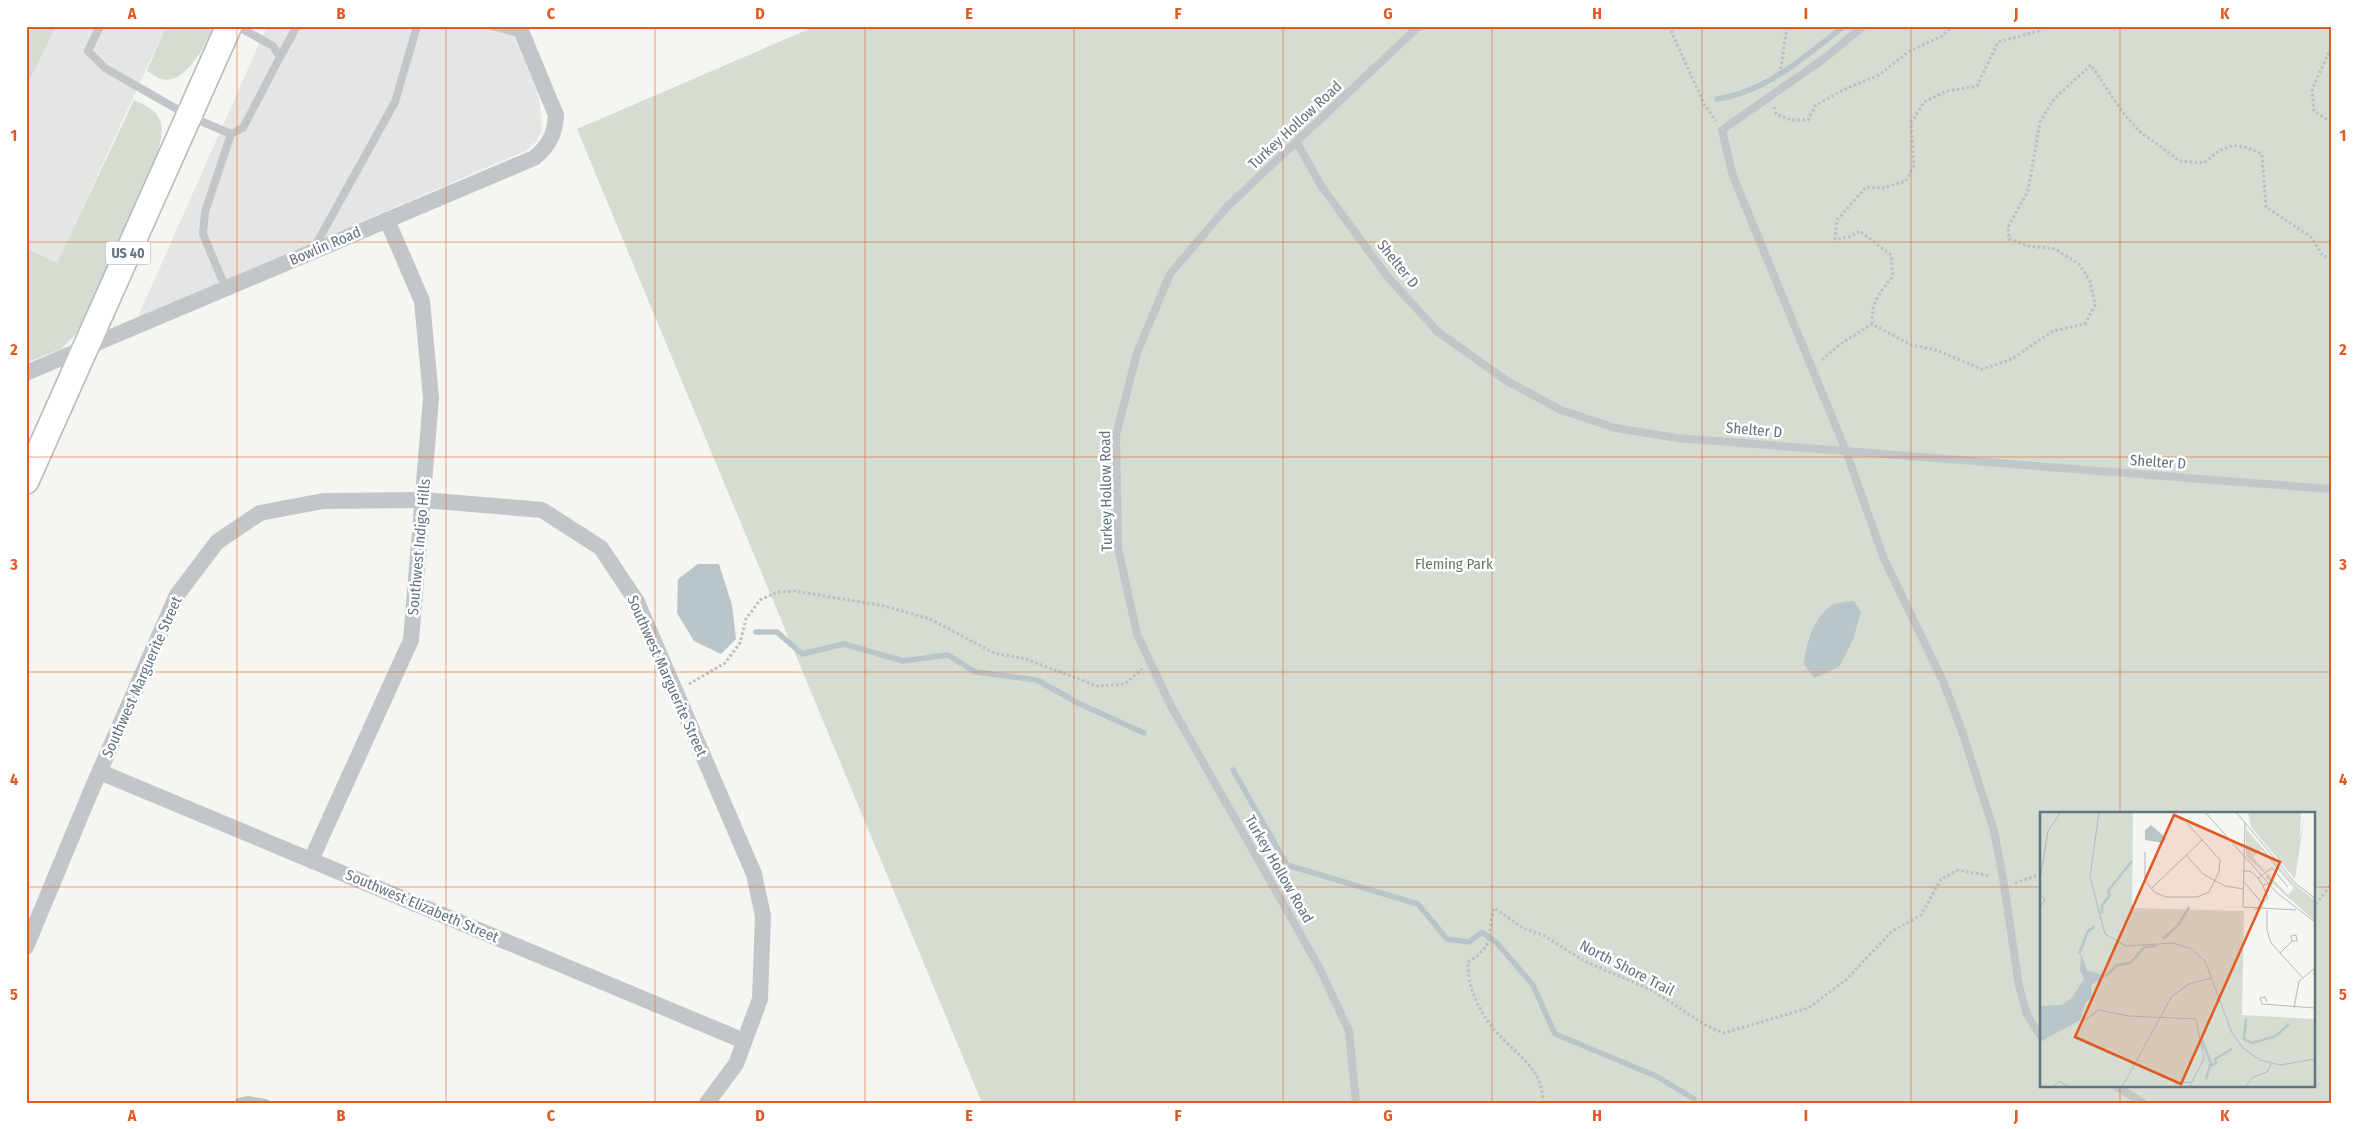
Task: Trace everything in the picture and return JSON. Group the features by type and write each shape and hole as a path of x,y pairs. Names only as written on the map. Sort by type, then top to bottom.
{"main road":[{"name":"US 40","path":"26,481 229,26"}],"street":[{"name":"Bowlin Road","path":"26,373 534,158 545,149 556,130 556,115 521,30"},
{"name":"Southwest Indigo Hills","path":"311,860 411,640 431,398 422,301 387,220"},
{"name":"Southwest Marguerite Street","path":"26,947 177,595 217,542 260,514 323,501 423,500 542,510 600,548 637,602 754,874 763,916 760,999 736,1064 707,1103"},
{"name":"Southwest Elizabeth Street","path":"100,772 744,1041"}],"lane":[{"path":"100,26 88,51 105,68 189,116 231,134"},
{"path":"237,26 273,46 280,57"},
{"path":"226,289 203,234 205,212 231,134 243,128 297,26"},
{"path":"312,252 394,102 417,26"},
{"path":"492,26 521,30"},
{"name":"Turkey Hollow Road","path":"1356,1103 1349,1031 1314,958 1170,704 1137,634 1118,548 1116,435 1137,354 1170,274 1226,208 1420,26"},
{"path":"1863,26 1825,58 1722,130 1732,176 1846,451 1884,559 1943,681 1962,731 1991,823 2003,878 2019,986 2026,1015 2040,1035"},
{"name":"Shelter D","path":"1297,143 1322,187 1387,276 1438,332 1507,381 1560,410 1615,428 1678,438 2331,489"},
{"path":"2116,1086 2143,1103"}],"path":[{"path":"1669,26 1704,104 1722,130"},
{"path":"1786,26 1774,102 1776,114 1791,120 1808,120 1816,105 1845,89 1879,75 1908,52 1942,36 1952,26"},
{"path":"1872,324 1871,310 1878,294 1893,276 1891,255 1860,231 1849,237 1835,239 1837,220 1866,187 1883,188 1906,180 1914,165 1911,123 1924,102 1947,91 1977,86 1998,42 2039,32 2044,26"},
{"path":"2331,48 2312,89 2314,111 2331,122"},
{"path":"1872,324 1911,345 1933,349 1982,369 2010,360 2052,331 2085,324 2095,305 2090,281 2079,264 2055,248 2029,246 2009,239 2008,227 2028,191 2040,122 2054,99 2091,65 2102,78 2120,110 2139,131 2180,161 2204,163 2219,150 2242,144 2262,154 2266,207 2312,237 2323,256 2331,258"},
{"path":"1812,368 1839,344 1872,324"},
{"path":"676,692 725,662 740,643 746,619 760,600 777,592 795,591 884,606 930,619 994,653 1026,659 1097,686 1125,684 1150,663"},
{"name":"North Shore Trail","path":"1543,1103 1543,1091 1528,1062 1502,1039 1480,1008 1467,979 1468,962 1481,954 1491,938 1490,920 1494,908 1523,928 1545,936 1584,961 1654,991 1705,1025 1724,1033 1808,1008 1846,980 1890,932 1922,914 1942,879 1958,870 2003,878 2015,883 2040,874"},
{"path":"2314,907 2331,885"}],"shaded area":[{"path":"56,26 166,26 57,263 26,248 26,88"},
{"path":"267,26 509,26 536,88 540,105 542,130 536,142 525,151 137,319"},
{"path":"698,564 719,564 732,605 736,639 721,654 694,641 677,613 678,579"},
{"path":"1854,601 1861,612 1853,640 1839,667 1814,678 1804,664 1809,639 1816,622 1834,604"},
{"path":"248,1096 266,1099 275,1103 233,1103 237,1098"}],"green space":[{"path":"28,26 56,26 26,88 26,30"},
{"path":"166,26 215,26 201,52 187,70 179,76 161,79 147,71"},
{"name":"Fleming Park","path":"816,26 2331,26 2331,1103 982,1103 577,129"},
{"path":"134,100 151,109 160,120 161,133 158,153 80,330 61,349 26,363 26,248 57,263"}],"waterway":[{"path":"1717,99 1735,95 1769,81 1844,26"},
{"path":"756,632 777,632 802,654 844,644 903,661 948,655 975,672 1037,680 1080,704 1144,733"},
{"path":"1233,770 1287,865 1418,904 1447,939 1469,942 1482,932 1497,943 1533,985 1555,1034 1656,1076 1694,1099"}]}
